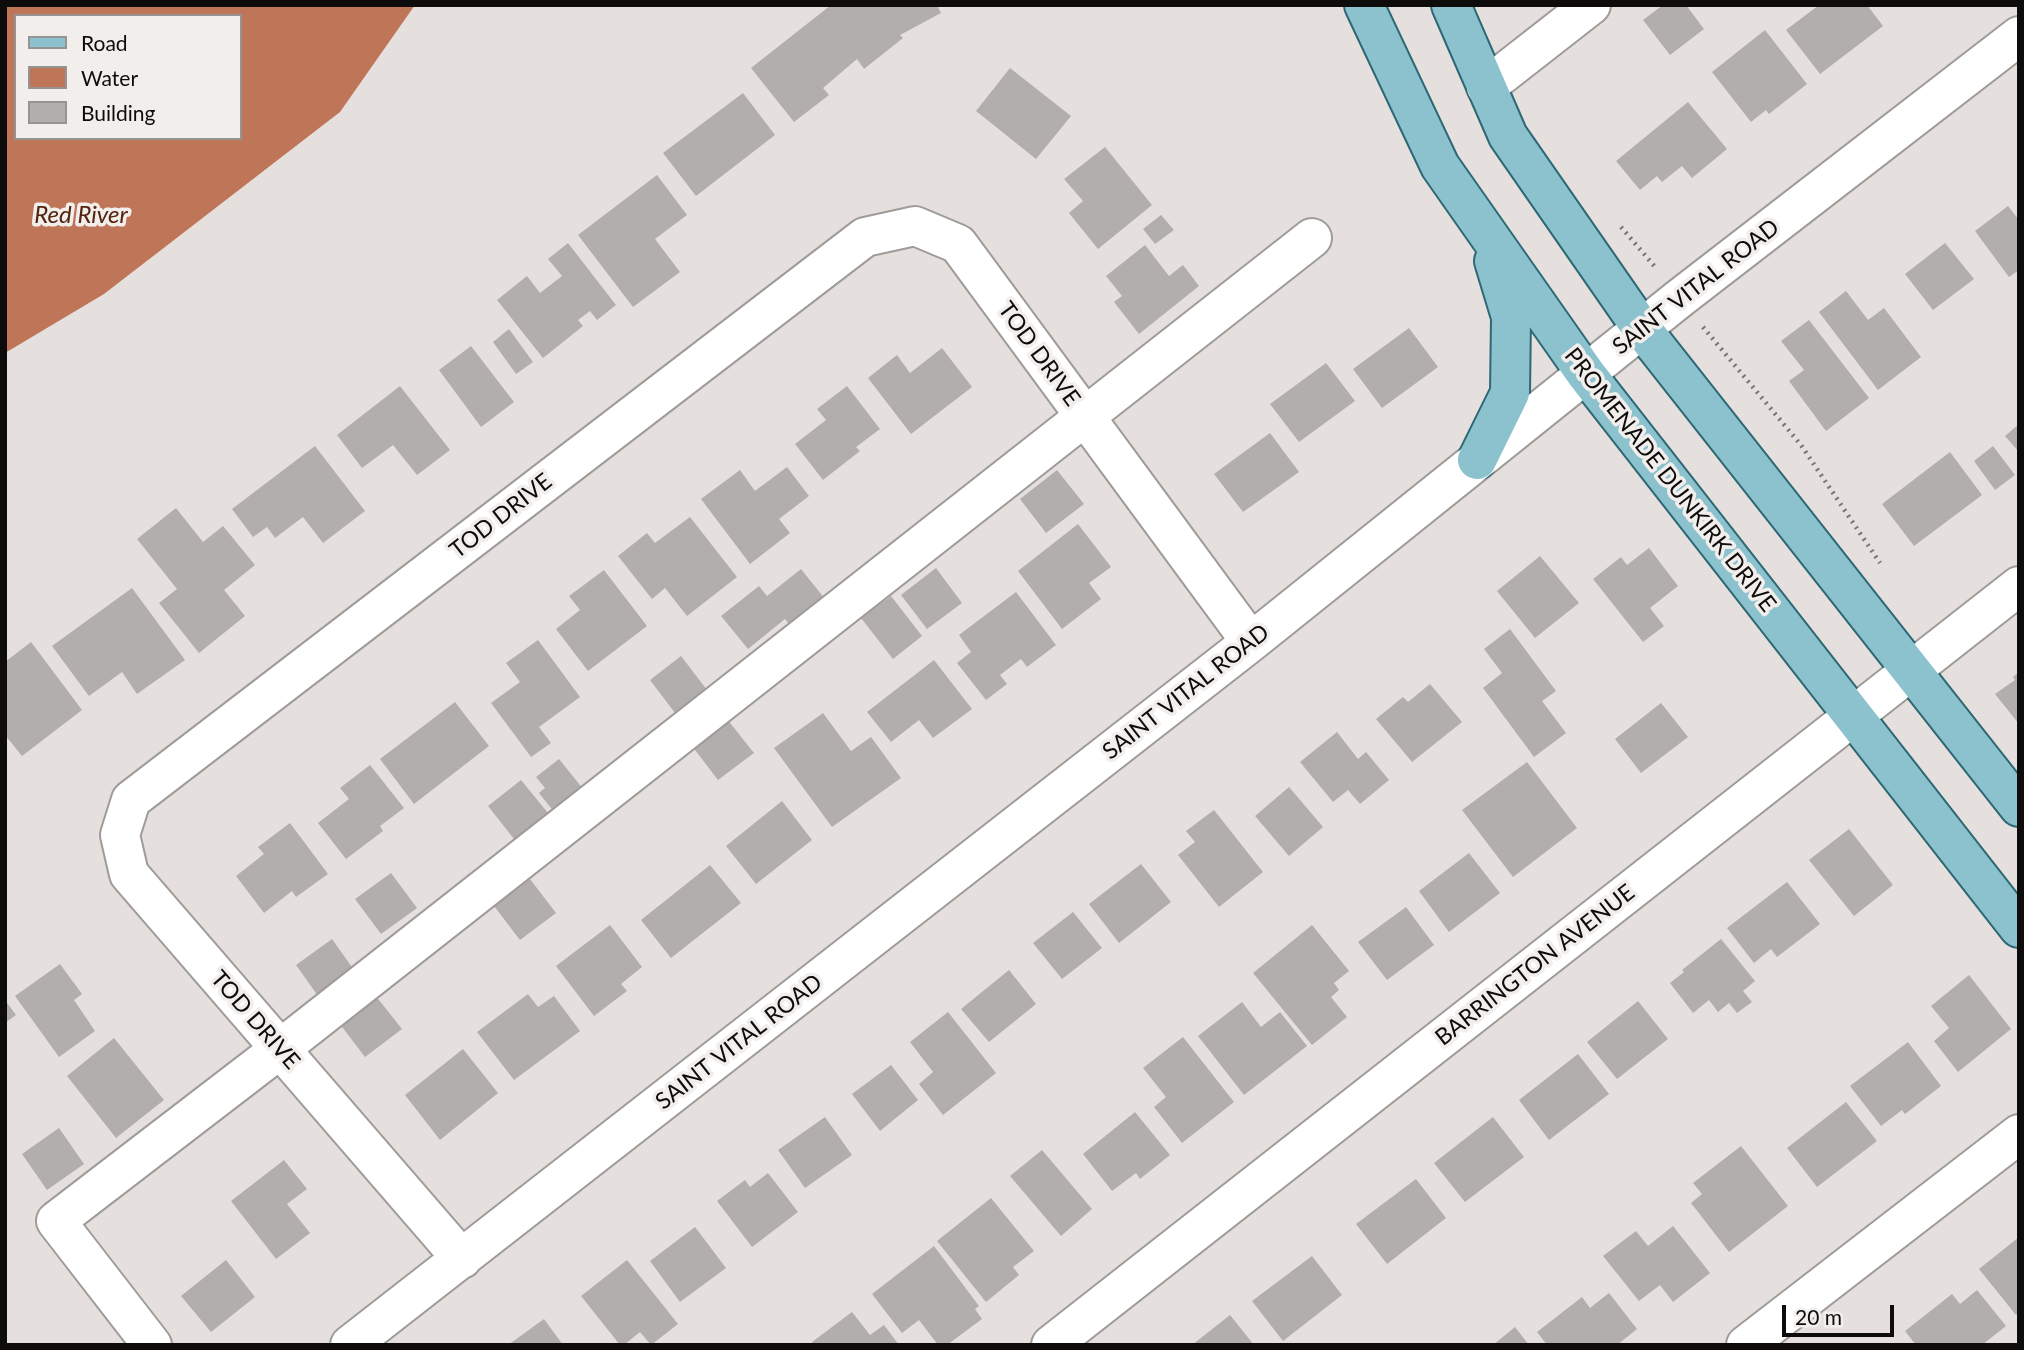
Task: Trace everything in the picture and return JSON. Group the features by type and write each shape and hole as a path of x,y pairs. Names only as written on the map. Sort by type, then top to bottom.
{"main road":[{"name":"PROMENADE DUNKIRK DRIVE","path":"1364,5 1440,166 1586,374 2019,928"},
{"path":"1451,5 1507,136 1642,328 2019,807"},
{"path":"1476,460 1510,393 1511,317 1485,229"}],"street":[{"path":"1486,87 1591,5"},
{"name":"SAINT VITAL ROAD","path":"350,1345 1251,642 1680,298 2019,36"},
{"name":"TOD DRIVE","path":"462,1259 129,874 120,835 131,800 865,237 915,226 958,244 1251,642"},
{"path":"152,1345 55,1221 280,1049 1312,238"},
{"name":"BARRINGTON AVENUE","path":"1051,1345 2019,586"},
{"path":"1746,1345 2019,1134"}],"path":[{"path":"1614,218 1801,445 1881,565"}],"water":[{"name":"Red River","path":"5,5 415,5 340,112 104,294 5,353"}],"building":[{"path":"831,5 937,5 941,13 900,35 903,38 864,69 857,59 823,88 829,95 794,122 751,68"},
{"path":"1663,5 1686,5 1704,29 1670,55 1643,20"},
{"path":"1819,5 1867,5 1883,26 1820,74 1786,30"},
{"path":"1765,30 1807,84 1769,114 1766,110 1751,122 1712,72"},
{"path":"1010,68 1071,116 1036,159 976,111"},
{"path":"743,93 775,135 696,196 663,153"},
{"path":"1688,102 1727,149 1692,178 1682,166 1662,182 1657,176 1640,190 1616,161"},
{"path":"1105,147 1152,205 1098,249 1069,213 1083,201 1064,179"},
{"path":"657,175 687,215 655,239 680,272 633,307 578,235"},
{"path":"2008,206 2019,220 2019,270 2009,277 1975,231"},
{"path":"1161,215 1174,230 1155,244 1143,229"},
{"path":"568,243 616,305 597,320 590,311 578,320 583,326 543,358 497,300 527,276 540,293 562,276 548,259"},
{"path":"1945,243 1974,279 1933,310 1905,274"},
{"path":"1145,245 1169,276 1183,265 1199,286 1139,334 1114,302 1122,296 1106,276"},
{"path":"1846,291 1868,320 1884,308 1921,357 1878,390 1819,312"},
{"path":"1809,320 1869,398 1826,431 1789,381 1804,370 1781,341"},
{"path":"1409,328 1438,367 1382,408 1353,369"},
{"path":"509,329 533,362 516,374 493,342"},
{"path":"471,346 514,402 481,427 439,370"},
{"path":"942,348 972,387 911,434 868,378 897,355 910,373"},
{"path":"1326,363 1355,401 1299,442 1270,404"},
{"path":"400,386 450,450 417,475 393,445 362,468 337,435"},
{"path":"847,386 880,429 856,447 860,451 823,480 795,444 826,420 817,409"},
{"path":"2019,424 2019,452 2005,436"},
{"path":"1270,433 1299,472 1243,512 1214,474"},
{"path":"315,446 365,511 323,543 303,517 275,538 267,527 253,537 232,509"},
{"path":"1993,446 2015,475 1995,490 1974,461"},
{"path":"1950,452 1982,495 1914,546 1882,504"},
{"path":"787,467 809,496 779,519 790,533 750,564 701,499 740,470 755,491"},
{"path":"1057,470 1084,504 1046,533 1020,499"},
{"path":"176,508 203,542 223,526 255,565 224,590 245,616 199,653 159,603 177,589 137,539"},
{"path":"690,517 737,577 687,616 665,588 652,599 618,556 647,533 655,543"},
{"path":"1078,524 1111,567 1089,583 1101,599 1062,629 1018,571"},
{"path":"1649,548 1678,586 1650,608 1664,626 1643,642 1593,579 1621,557 1627,565"},
{"path":"1540,556 1579,603 1535,638 1497,591"},
{"path":"936,568 962,603 927,629 901,595"},
{"path":"801,569 825,599 791,627 785,619 748,649 721,616 759,586 767,596"},
{"path":"604,570 647,626 588,671 556,629 580,610 569,596"},
{"path":"132,588 185,660 137,694 122,672 89,696 52,646"},
{"path":"1016,592 1056,645 1027,667 1021,659 1000,675 1007,684 986,700 957,663 971,652 959,635"},
{"path":"891,596 922,636 893,659 861,618"},
{"path":"1510,629 1556,691 1542,701 1566,733 1534,757 1483,688 1502,673 1484,649"},
{"path":"538,640 580,697 539,727 551,743 531,757 491,703 520,682 506,663"},
{"path":"31,642 82,710 22,756 5,735 5,662"},
{"path":"681,656 707,690 675,713 650,680"},
{"path":"934,660 972,709 933,738 919,720 891,742 867,712"},
{"path":"2019,672 2019,724 1995,694 2015,680 2013,677"},
{"path":"1430,684 1462,722 1412,762 1376,719 1403,697 1408,702"},
{"path":"455,702 489,746 414,804 380,759"},
{"path":"1661,703 1688,737 1641,773 1615,739"},
{"path":"823,713 851,751 871,737 901,778 832,827 774,748"},
{"path":"727,719 754,753 718,780 692,746"},
{"path":"1337,732 1358,759 1366,752 1389,780 1360,804 1348,790 1333,802 1300,762"},
{"path":"559,759 584,790 555,813 539,793 545,788 536,777"},
{"path":"1527,762 1577,828 1513,877 1462,810"},
{"path":"370,765 404,808 380,826 383,831 346,859 318,823 349,799 340,788"},
{"path":"521,780 548,813 514,839 488,806"},
{"path":"1289,787 1323,827 1289,856 1255,816"},
{"path":"782,801 812,840 756,884 726,846"},
{"path":"1214,810 1263,872 1219,907 1178,855 1195,842 1186,831"},
{"path":"290,823 328,874 296,897 292,891 264,913 236,876 264,854 258,847"},
{"path":"1849,829 1893,885 1854,916 1809,860"},
{"path":"1469,853 1500,893 1449,932 1419,891"},
{"path":"1141,864 1171,902 1119,943 1089,904"},
{"path":"710,865 741,903 671,958 641,920"},
{"path":"391,873 417,908 381,934 355,899"},
{"path":"530,879 556,913 520,940 494,906"},
{"path":"1787,882 1820,924 1777,957 1771,949 1754,963 1727,928"},
{"path":"1406,907 1434,945 1387,980 1358,942"},
{"path":"1073,912 1102,948 1062,979 1033,943"},
{"path":"610,925 642,967 621,984 627,991 594,1016 556,966"},
{"path":"1312,925 1349,971 1334,983 1339,990 1331,997 1347,1017 1312,1045 1253,973"},
{"path":"332,939 354,970 318,996 296,965"},
{"path":"1721,939 1755,981 1743,991 1752,1002 1737,1013 1729,1003 1718,1012 1709,1000 1693,1013 1670,983"},
{"path":"60,964 82,994 74,1000 95,1031 59,1057 15,996"},
{"path":"1009,970 1036,1004 989,1042 961,1009"},
{"path":"1969,975 2011,1029 1958,1072 1934,1041 1949,1028 1931,1006"},
{"path":"528,994 538,1007 554,996 580,1031 514,1080 477,1032"},
{"path":"375,995 402,1029 365,1057 339,1023"},
{"path":"5,1000 16,1015 5,1023"},
{"path":"1638,1001 1668,1039 1617,1079 1587,1042"},
{"path":"1242,1002 1261,1027 1280,1012 1307,1046 1244,1095 1198,1036"},
{"path":"948,1012 996,1073 943,1115 919,1084 933,1072 910,1042"},
{"path":"1183,1037 1234,1102 1182,1143 1154,1107 1166,1097 1143,1068"},
{"path":"114,1038 164,1100 116,1138 67,1076"},
{"path":"1908,1042 1941,1086 1905,1114 1902,1110 1881,1126 1850,1086"},
{"path":"463,1049 498,1093 440,1140 405,1095"},
{"path":"1578,1054 1609,1094 1549,1140 1519,1100"},
{"path":"891,1065 918,1100 880,1131 852,1094"},
{"path":"1846,1102 1877,1141 1817,1187 1787,1148"},
{"path":"1135,1112 1170,1155 1140,1179 1136,1173 1112,1191 1083,1154"},
{"path":"825,1117 852,1155 805,1188 778,1150"},
{"path":"1493,1117 1524,1157 1465,1202 1434,1163"},
{"path":"59,1128 84,1164 47,1190 22,1154"},
{"path":"1741,1146 1788,1206 1729,1252 1691,1203 1702,1194 1693,1183"},
{"path":"1042,1150 1092,1209 1061,1236 1010,1176"},
{"path":"284,1160 307,1189 287,1204 310,1233 276,1259 231,1201"},
{"path":"768,1173 798,1212 752,1247 717,1201 745,1180 750,1187"},
{"path":"1416,1179 1446,1218 1387,1264 1356,1224"},
{"path":"991,1198 1034,1251 1013,1267 1019,1275 986,1302 937,1241"},
{"path":"1673,1226 1710,1273 1673,1302 1660,1285 1639,1301 1603,1256 1636,1231 1648,1246"},
{"path":"695,1227 726,1268 680,1302 650,1261"},
{"path":"2019,1237 2019,1312 2016,1315 1979,1269"},
{"path":"934,1246 979,1306 975,1309 982,1319 947,1345 938,1345 919,1320 902,1333 872,1294"},
{"path":"1312,1256 1342,1295 1283,1341 1252,1301"},
{"path":"226,1260 255,1297 211,1332 181,1296"},
{"path":"627,1260 678,1324 651,1345 640,1332 624,1345 620,1345 581,1296"},
{"path":"1977,1290 2006,1326 1982,1345 1916,1345 1905,1331 1952,1294 1960,1304"},
{"path":"1609,1293 1637,1329 1617,1345 1547,1345 1537,1332 1582,1297 1590,1308"},
{"path":"852,1312 870,1335 884,1325 899,1345 814,1345 812,1342"},
{"path":"1230,1315 1254,1345 1192,1345"},
{"path":"544,1319 563,1345 508,1345"},
{"path":"1515,1327 1529,1345 1493,1345"}]}
